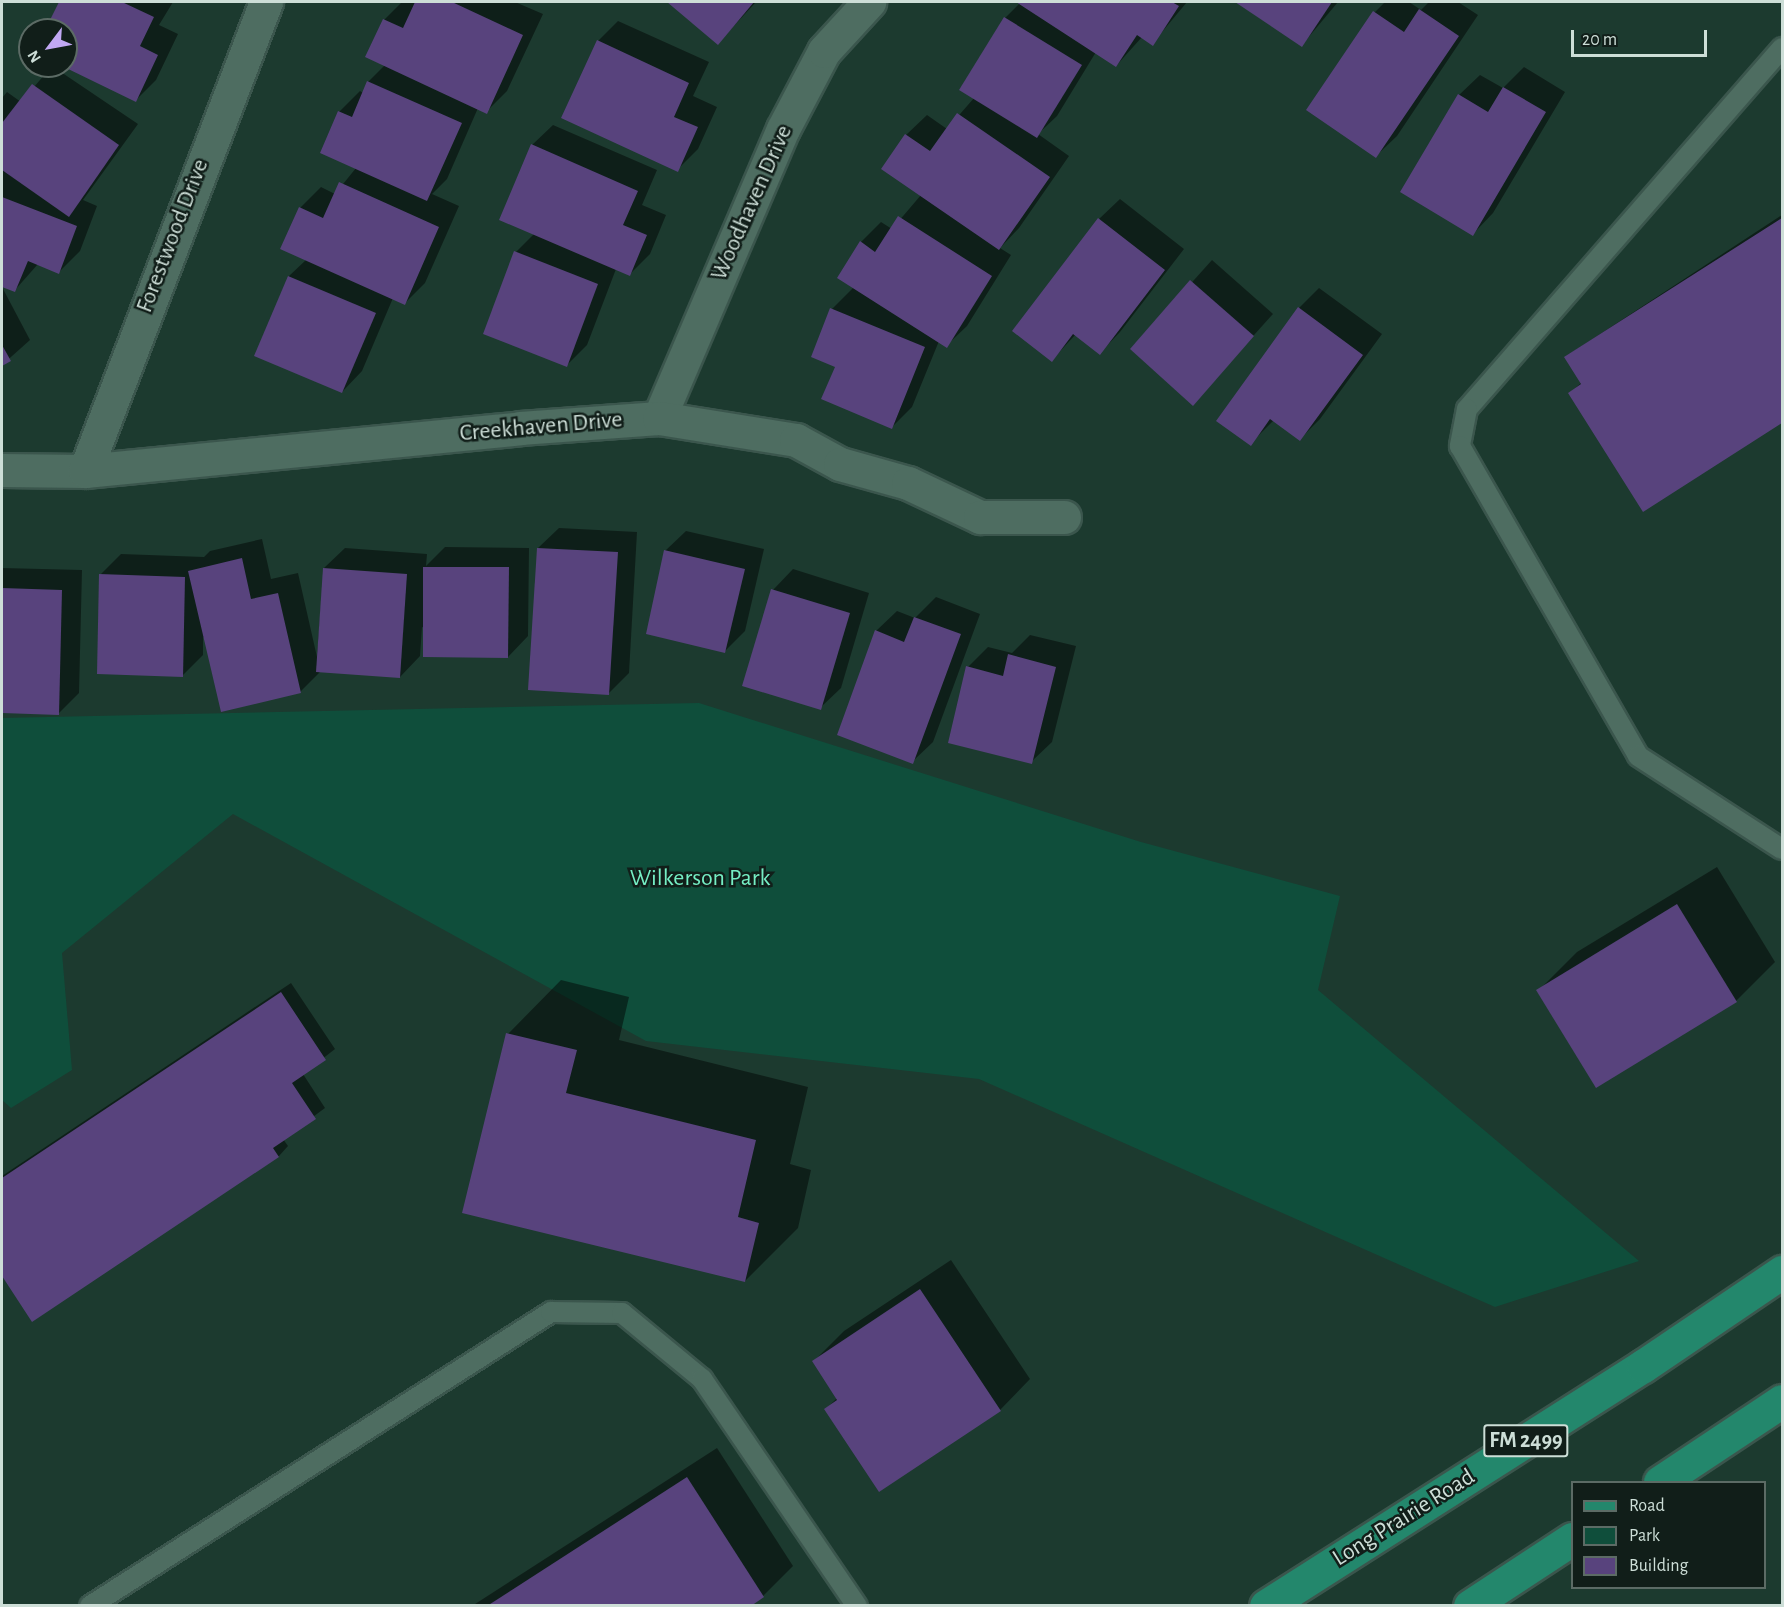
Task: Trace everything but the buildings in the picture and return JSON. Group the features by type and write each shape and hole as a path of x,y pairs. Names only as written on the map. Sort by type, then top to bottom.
{"main road":[{"name":"Long Prairie Road","path":"1266,1605 1643,1366 1782,1272"},
{"path":"1662,1481 1782,1401"},
{"path":"1470,1605 1571,1540"}],"street":[{"name":"Forestwood Drive","path":"85,471 266,2"},
{"name":"Woodhaven Drive","path":"659,418 783,129 824,51 869,2"},
{"name":"Creekhaven Drive","path":"2,470 85,471 520,428 659,418 796,440 840,464 908,483 980,516 1064,517"}],"lane":[{"path":"1782,48 1467,408 1460,446 1638,756 1782,849"},
{"path":"90,1605 551,1312 622,1313 702,1379 857,1605"}],"green space":[{"name":"Wilkerson Park","path":"699,703 1141,842 1340,896 1318,990 1639,1261 1495,1307 979,1079 646,1041 233,814 62,953 72,1070 11,1108 2,1100 2,718"}]}
